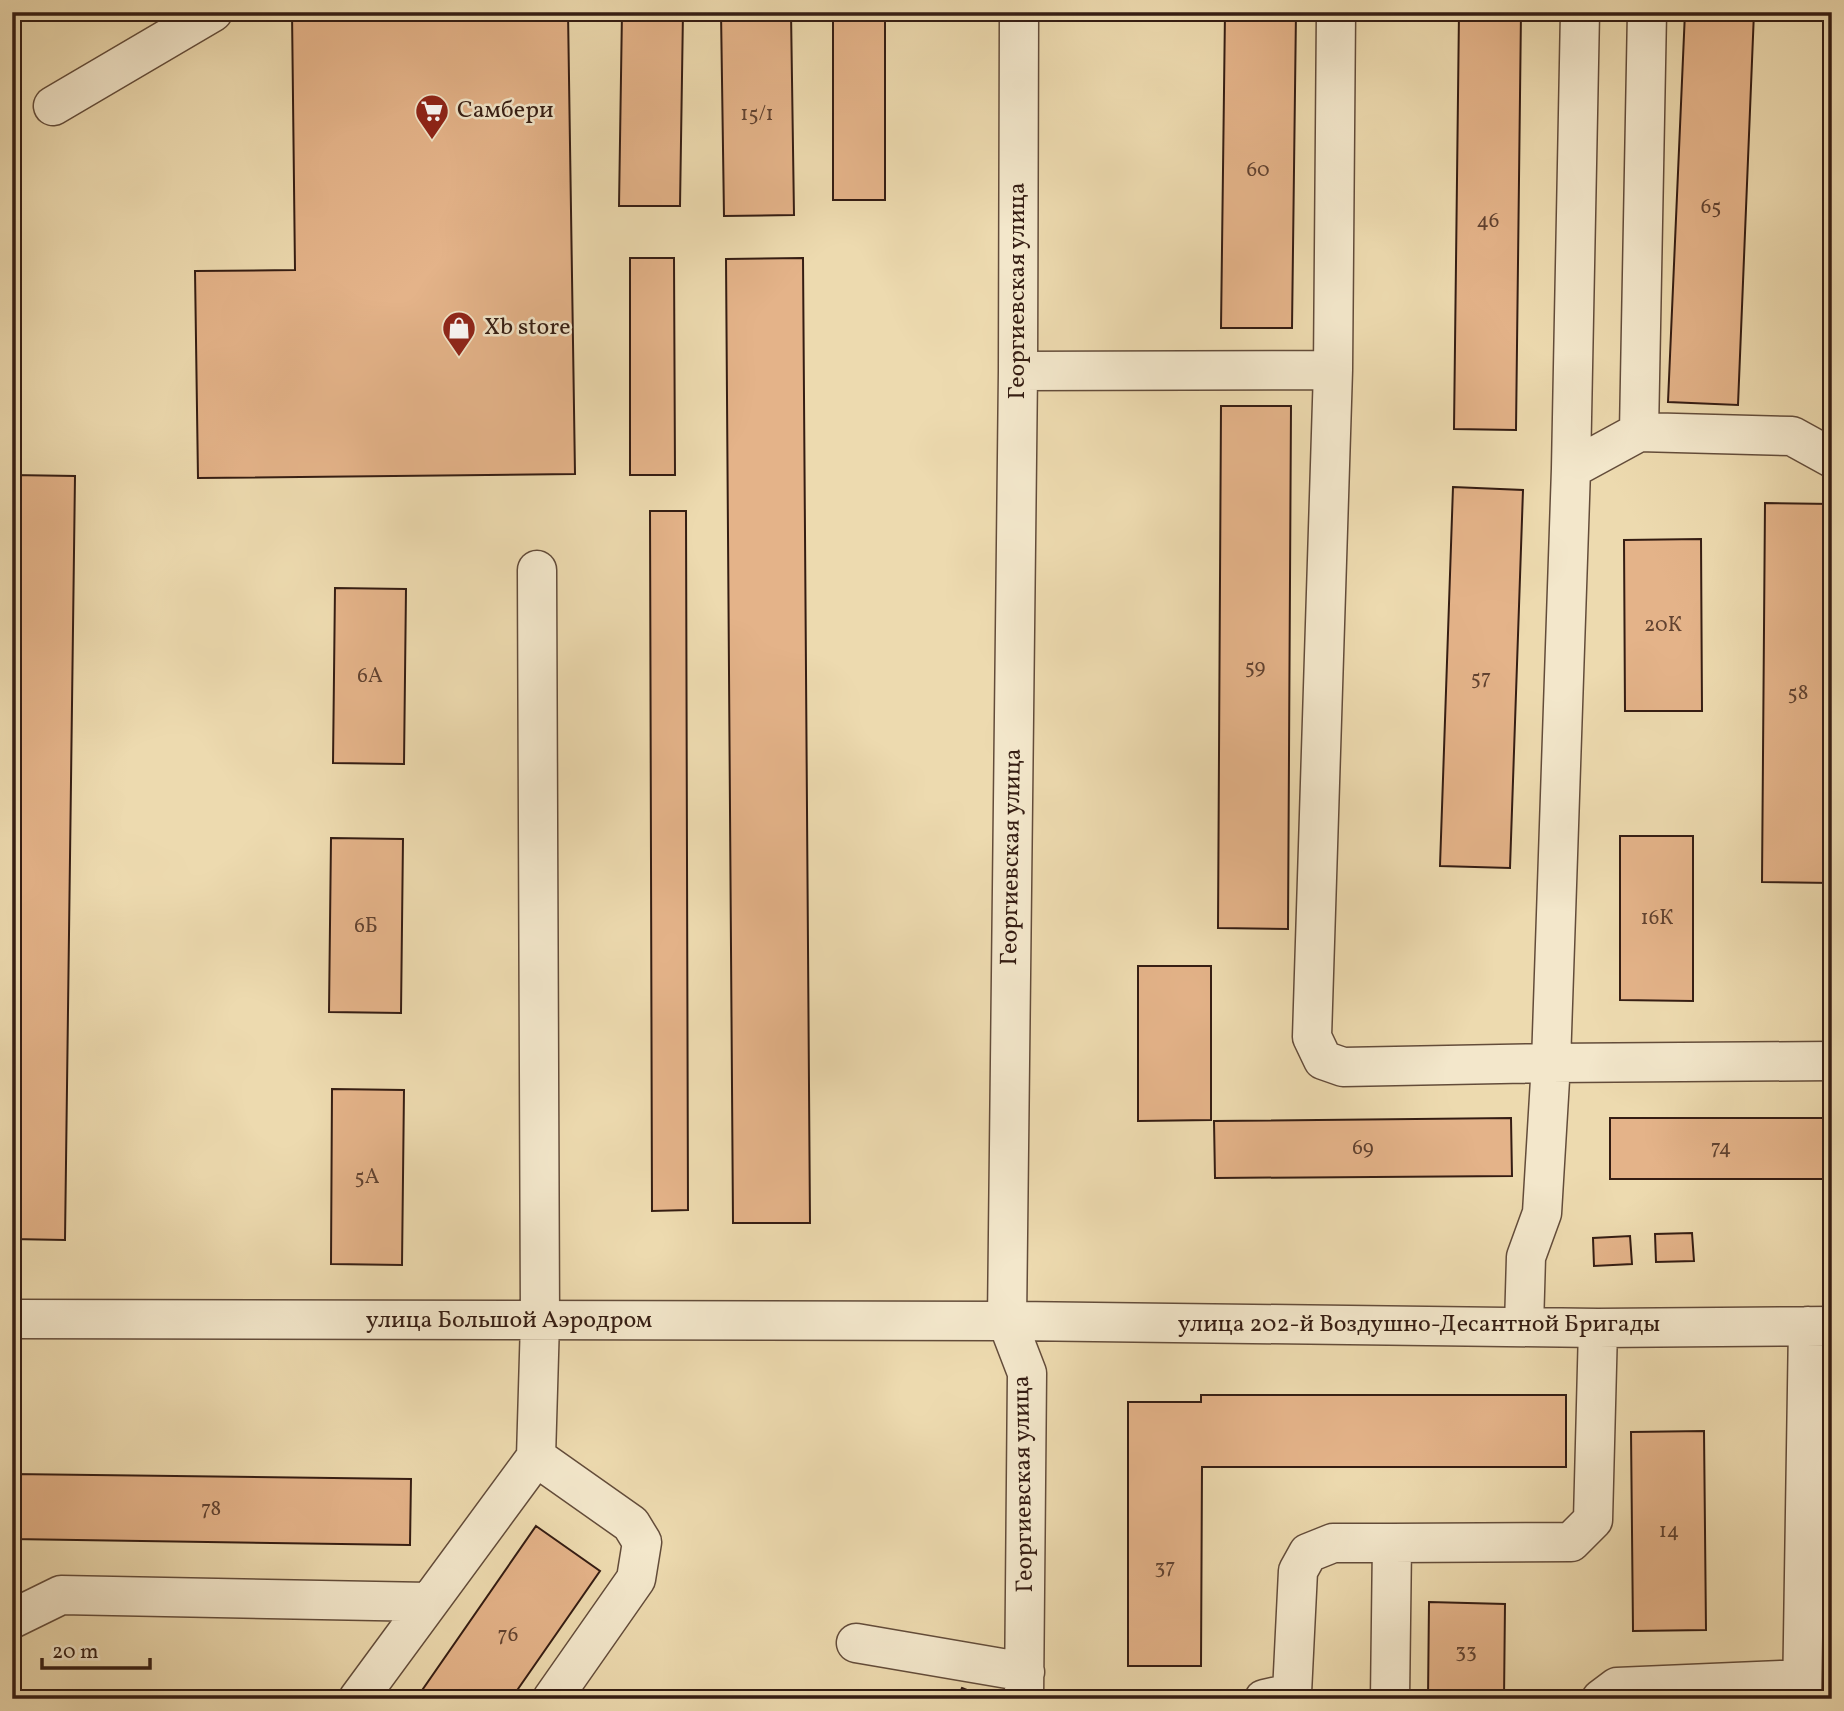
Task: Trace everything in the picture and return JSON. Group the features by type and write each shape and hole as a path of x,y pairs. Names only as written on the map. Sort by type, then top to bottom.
{"street":[{"path":"53,106 213,12"},
{"name":"Георгиевская улица","path":"1019,12 1018,371 1007,1321 1027,1373 1024,1685"},
{"path":"1336,12 1334,370 1312,1037 1323,1060 1343,1067 1832,1062"},
{"path":"1524,1326 1526,1257 1542,1213 1551,1063 1571,468 1580,12"},
{"path":"1639,432 1647,12"},
{"path":"1018,371 1334,370"},
{"path":"1571,468 1639,432 1792,436 1832,458"},
{"path":"358,1699 536,1457 540,1321 537,570"},
{"name":"улица Большой Аэродром","path":"12,1319 1007,1321"},
{"name":"улица 202-й Воздушно-Десантной Бригады","path":"1007,1321 1598,1328 1820,1326"},
{"path":"1601,1699 1616,1686 1802,1689 1820,1326"},
{"path":"1291,1697 1298,1571 1308,1553 1333,1543 1572,1542 1593,1520 1598,1328"},
{"path":"536,1457 631,1524 642,1542 636,1579 552,1699"},
{"path":"1390,1699 1392,1543"},
{"path":"12,1619 61,1595 429,1602"},
{"path":"856,1643 1024,1685"}],"building":[{"name":"Самбери","path":"292,12 568,12 575,474 198,478 195,271 295,270"},
{"path":"622,12 683,12 680,206 619,206"},
{"path":"721,12 791,12 794,215 724,216"},
{"path":"833,12 885,12 885,200 833,200"},
{"path":"1225,12 1296,12 1292,328 1221,328"},
{"path":"1459,12 1521,12 1516,430 1454,429"},
{"path":"1685,12 1754,12 1738,405 1668,402"},
{"path":"630,258 674,258 675,475 630,475"},
{"path":"803,258 810,1223 733,1223 726,259"},
{"path":"1221,406 1291,406 1288,929 1218,928"},
{"path":"12,475 75,476 65,1240 12,1239"},
{"path":"1453,487 1523,490 1510,868 1440,866"},
{"path":"1765,503 1832,504 1832,883 1762,882"},
{"path":"650,511 686,511 688,1210 652,1211"},
{"path":"1701,539 1702,711 1625,711 1624,540"},
{"path":"335,588 406,589 404,764 333,763"},
{"path":"1620,836 1693,836 1693,1001 1620,1000"},
{"path":"331,838 403,839 401,1013 329,1012"},
{"path":"1138,966 1211,966 1211,1120 1138,1121"},
{"path":"332,1089 404,1090 402,1265 331,1264"},
{"path":"1511,1118 1512,1176 1215,1178 1214,1121"},
{"path":"1610,1118 1832,1118 1832,1179 1610,1179"},
{"path":"1692,1233 1694,1261 1656,1262 1655,1234"},
{"path":"1630,1236 1632,1264 1594,1266 1593,1238"},
{"path":"1201,1395 1566,1395 1566,1467 1202,1467 1201,1666 1128,1666 1128,1402 1201,1402"},
{"path":"1704,1431 1706,1630 1633,1631 1631,1432"},
{"path":"12,1474 411,1479 410,1545 12,1539"},
{"path":"536,1526 600,1571 511,1699 416,1699"},
{"path":"1429,1602 1505,1604 1504,1699 1428,1699"},
{"path":"962,1688 984,1697 957,1699"}],"place":[{"name":"Самбери","path":"432,141"},
{"name":"Xb store","path":"459,358"}]}
